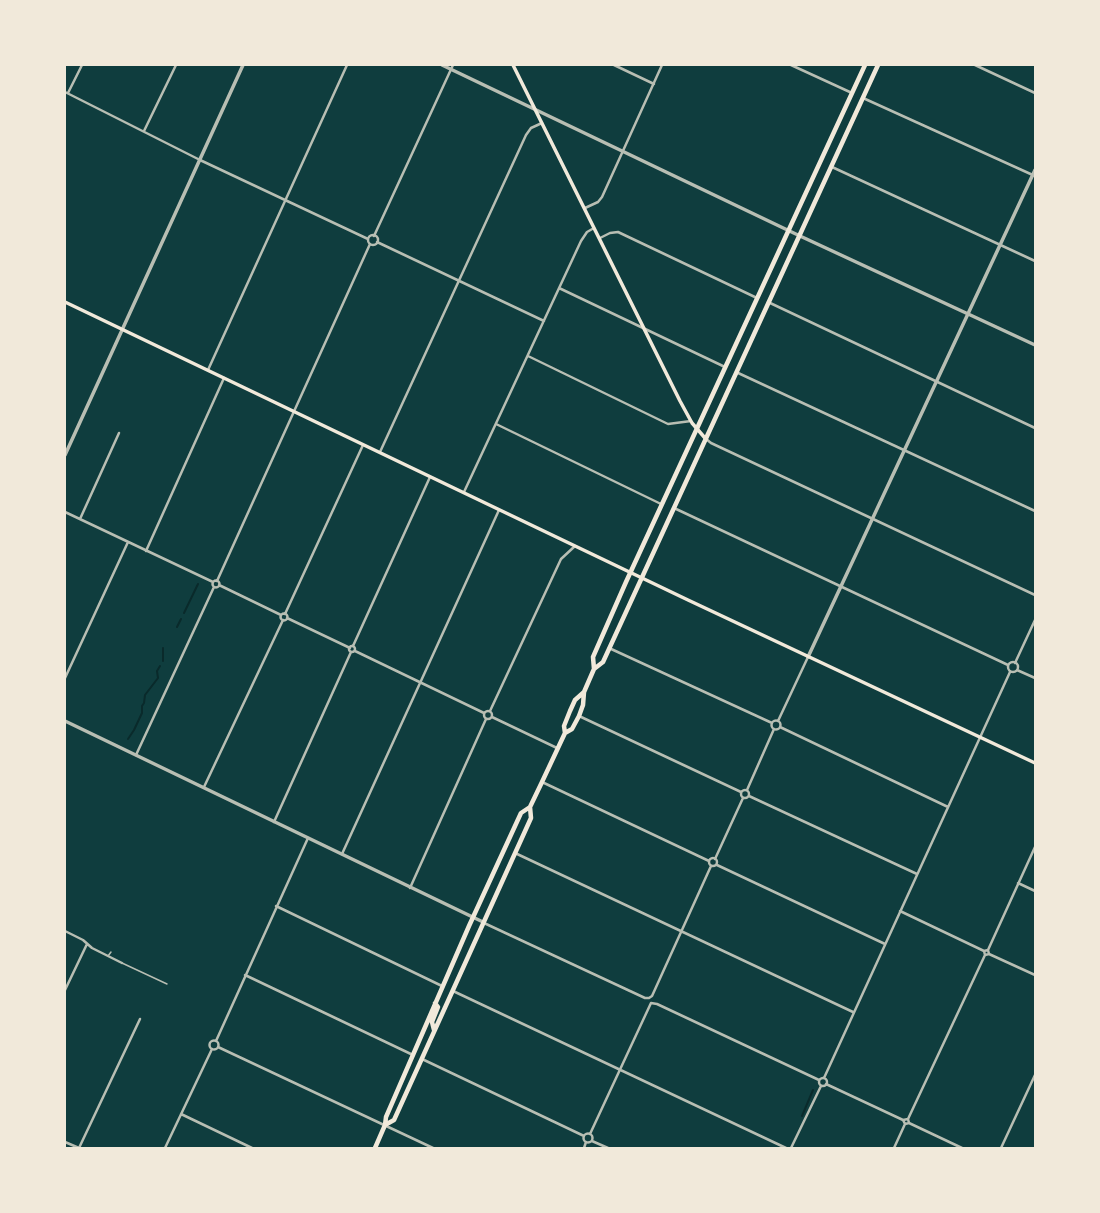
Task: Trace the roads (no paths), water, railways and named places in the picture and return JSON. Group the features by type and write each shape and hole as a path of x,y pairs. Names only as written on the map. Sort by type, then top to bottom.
{"highway":[{"path":"565,733 572,729 579,716 583,705 584,692 594,669 593,657 630,572 757,298 790,231 865,65"},
{"path":"594,669 603,662 673,507 878,65"},
{"path":"375,1148 385,1125 386,1117 473,918 521,814 530,807 558,748 565,733 564,726 575,700 584,692"},
{"path":"385,1125 394,1120 531,818 530,807"},
{"path":"434,1030 432,1022 438,1007 435,1003"}],"main road":[{"path":"513,65 537,110 644,329 691,421 705,438"},
{"path":"65,302 294,410 808,657 1035,763"}],"street":[{"path":"82,65 67,92 200,160 286,199 368,239 370,244 217,581"},
{"path":"144,131 176,65"},
{"path":"65,455 243,65"},
{"path":"208,370 347,65"},
{"path":"442,65 452,67 537,110 800,236 1035,345"},
{"path":"614,65 654,84"},
{"path":"585,208 600,200 662,65"},
{"path":"791,65 852,94"},
{"path":"975,65 1035,93"},
{"path":"368,239 371,236 374,236 452,67"},
{"path":"863,98 1034,176"},
{"path":"380,452 458,280 528,132 533,126 543,122"},
{"path":"832,167 1035,261"},
{"path":"780,727 778,721 936,381 1034,176 1035,170"},
{"path":"464,492 582,238 587,232 595,228"},
{"path":"600,238 610,233 618,232 757,298"},
{"path":"374,236 377,238 377,242"},
{"path":"370,244 375,244 377,242 544,321"},
{"path":"559,288 725,367"},
{"path":"768,302 1035,428"},
{"path":"528,356 668,424 691,421"},
{"path":"736,371 1035,511"},
{"path":"146,551 224,378"},
{"path":"496,424 662,504"},
{"path":"80,519 119,433"},
{"path":"705,438 711,443 1035,595"},
{"path":"217,581 219,585 282,615 285,614 364,444"},
{"path":"350,648 353,646 430,476"},
{"path":"673,507 1008,665 1010,663 1015,663"},
{"path":"342,854 499,509"},
{"path":"65,512 212,582 217,581"},
{"path":"65,678 128,542"},
{"path":"492,717 490,711 561,559 576,546"},
{"path":"212,582 214,587"},
{"path":"136,755 214,587 219,585"},
{"path":"285,614 288,618 350,648"},
{"path":"204,788 283,620 282,615"},
{"path":"283,620 288,618"},
{"path":"1017,670 1017,665 1015,663 1035,620"},
{"path":"353,646 355,651"},
{"path":"274,822 351,652 350,648"},
{"path":"609,648 772,723 778,721"},
{"path":"351,652 355,651 484,713 490,711"},
{"path":"819,1080 824,1078 1010,672 1008,665"},
{"path":"1010,672 1017,670 1035,678"},
{"path":"410,888 486,719 484,713"},
{"path":"579,716 741,792 747,790"},
{"path":"486,719 492,717 558,748"},
{"path":"65,721 473,918 642,997 649,998 652,996 711,866 709,861 542,782"},
{"path":"749,796 747,790 774,729 772,727 772,723"},
{"path":"774,729 780,727 948,807"},
{"path":"716,865 715,859 743,798 741,792"},
{"path":"743,798 749,796 917,874"},
{"path":"308,838 244,975 216,1041 218,1047 433,1148"},
{"path":"989,954 988,950 1035,847"},
{"path":"515,853 853,1012"},
{"path":"709,861 715,859"},
{"path":"711,866 716,865 885,944"},
{"path":"1018,883 1035,891"},
{"path":"276,906 442,986"},
{"path":"900,911 984,951 988,950"},
{"path":"65,931 122,963"},
{"path":"65,990 87,944"},
{"path":"909,1123 908,1119 985,955 984,951"},
{"path":"985,955 989,954 1035,975"},
{"path":"244,975 413,1055"},
{"path":"452,990 786,1148"},
{"path":"421,1059 584,1136 590,1134 651,1003 657,1004 819,1080 821,1086"},
{"path":"65,1142 79,1148 140,1019"},
{"path":"165,1148 212,1049 210,1043 216,1041"},
{"path":"212,1049 215,1050 218,1047"},
{"path":"1001,1148 1035,1075"},
{"path":"824,1078 826,1080 826,1084"},
{"path":"791,1148 821,1086 826,1084 903,1120 908,1119"},
{"path":"181,1114 252,1148"},
{"path":"903,1120 905,1124"},
{"path":"905,1124 909,1123 962,1148"},
{"path":"894,1148 905,1124"},
{"path":"590,1134 593,1136 592,1140"},
{"path":"584,1136 586,1142 584,1148"},
{"path":"586,1142 592,1140 608,1148"}],"lane":[{"path":"108,956 111,952"},
{"path":"122,963 167,984"}],"waterway":[{"path":"184,613 198,584"},
{"path":"177,627 181,619"},
{"path":"163,648 163,661"},
{"path":"128,739 142,713 145,695 158,678 157,671 160,666"},
{"path":"802,1116 813,1090"}]}
